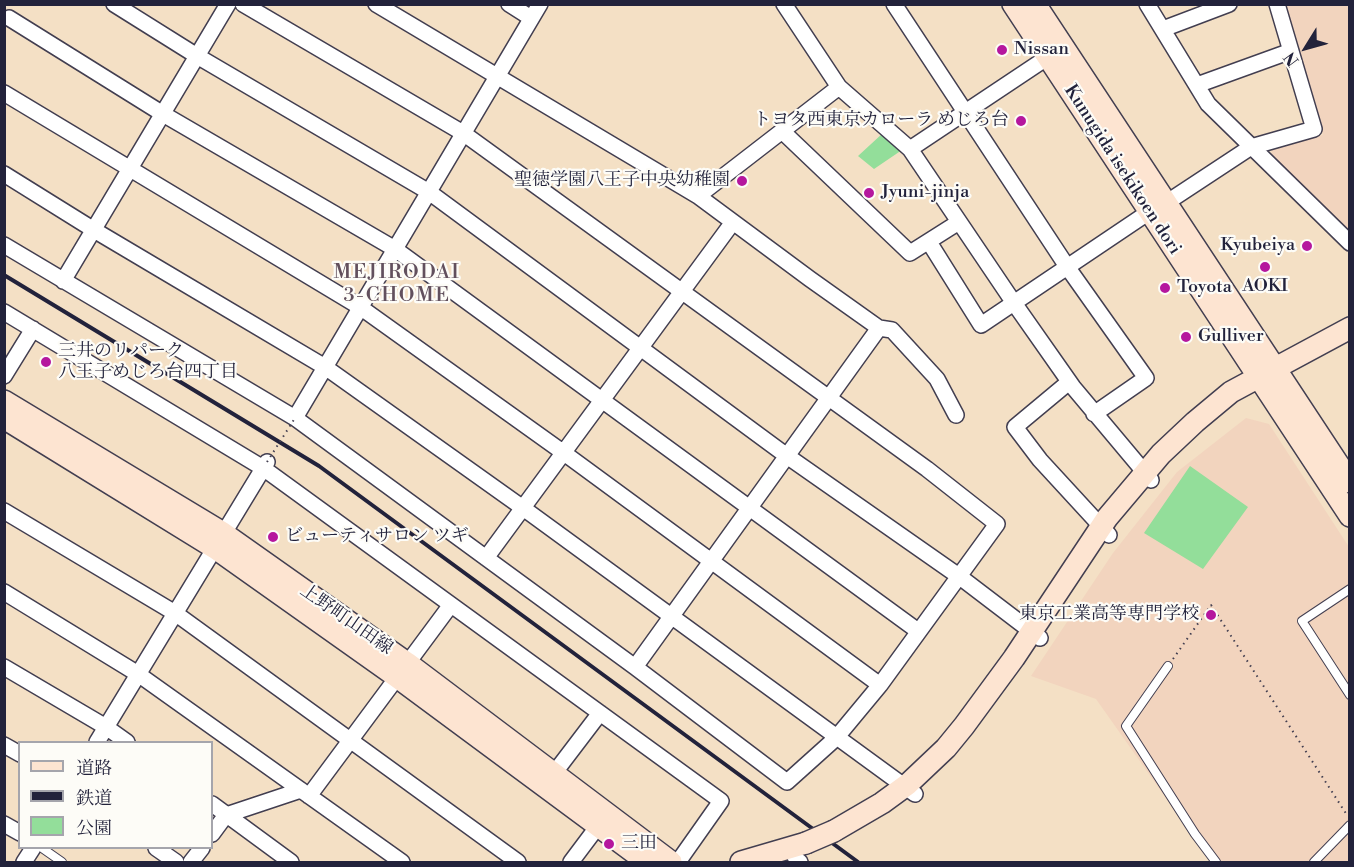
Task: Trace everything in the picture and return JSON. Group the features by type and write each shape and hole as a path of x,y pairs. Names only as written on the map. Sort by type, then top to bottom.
{"street":[{"path":"114,4 197,56 429,192 787,456 960,577 1035,634"},
{"path":"63,281 228,4"},
{"path":"4,245 295,418 635,667 787,782 836,738 880,685 997,524 829,398 463,133 243,4"},
{"path":"376,4 698,196 879,328 892,330 937,379 956,414"},
{"path":"295,418 536,11 509,4"},
{"path":"784,4 839,87 910,149 1070,382 1148,477"},
{"path":"894,4 1068,268 1146,378 1095,414"},
{"name":"Kunugida isekikoen dori","path":"1013,4 1048,57 1157,208 1267,374 1350,516"},
{"name":"Kunugida isekikoen dori","path":"1035,4 1157,208"},
{"path":"1147,4 1208,104 1350,243"},
{"path":"1163,28 1229,4"},
{"path":"929,242 981,325 1251,147 1314,129 1277,4"},
{"path":"10,16 163,114 395,249 918,631"},
{"path":"1197,85 1291,51"},
{"path":"910,149 1048,57"},
{"path":"698,196 839,87"},
{"path":"4,93 360,307 564,453 880,685"},
{"path":"782,131 910,254 959,222"},
{"path":"4,174 325,367 523,508 909,790"},
{"path":"486,558 733,222"},
{"path":"4,312 265,465 450,606 721,801 678,862"},
{"path":"635,667 879,328"},
{"path":"741,862 800,854 890,812 909,790 934,778 972,737 1004,693 1035,634 1105,530 1148,477 1267,374 1350,328"},
{"path":"4,376 33,329"},
{"name":"Kunugida isekikoen dori","path":"1267,374 1350,482"},
{"path":"1070,382 1015,427 1040,460 1105,530"},
{"name":"上野町山田線","path":"4,401 63,446"},
{"name":"上野町山田線","path":"4,418 63,446 219,541 402,670 550,780 602,820 646,862"},
{"path":"98,741 265,465"},
{"path":"4,511 175,613 350,741 501,858 518,862"},
{"path":"4,592 138,674 402,862"},
{"path":"213,833 226,815 305,793 350,741 450,606"},
{"path":"4,667 126,741"},
{"path":"550,780 600,713"},
{"path":"4,745 18,753"},
{"path":"213,805 291,862"},
{"path":"571,862 602,820"},
{"name":"上野町山田線","path":"602,820 671,862"},
{"path":"4,824 18,832"},
{"path":"24,862 32,849"},
{"path":"157,849 176,862"},
{"path":"191,862 201,849"}],"lane":[{"path":"1350,589 1302,621 1350,695"},
{"path":"1168,666 1125,726 1195,834 1216,862"},
{"path":"1314,862 1350,825"},
{"path":"43,849 62,862"}],"path":[{"path":"265,465 295,418"},
{"path":"1168,666 1211,605 1350,819"}],"shaded area":[{"path":"1283,5 1349,5 1349,233 1271,156 1272,148 1323,135"},
{"name":"東京工業高等専門学校","path":"1246,418 1269,424 1349,547 1349,862 1211,862 1096,699 1031,676 1113,553 1177,472"}],"green space":[{"path":"883,133 902,150 874,169 858,156"},
{"path":"1190,466 1248,507 1203,569 1144,533"}],"railway":[{"path":"4,275 319,466 858,862"}],"place":[{"name":"Nissan","path":"1002,50"},
{"name":"トヨタ西東京カローラ めじろ台","path":"1021,121"},
{"name":"聖徳学園八王子中央幼稚園","path":"742,181"},
{"name":"Jyuni-jinja","path":"869,193"},
{"name":"Kyubeiya","path":"1307,246"},
{"name":"AOKI","path":"1265,267"},
{"name":"Toyota","path":"1165,288"},
{"name":"Gulliver","path":"1186,337"},
{"name":"三井のリパーク 八王子めじろ台四丁目","path":"46,362"},
{"name":"ビューティサロン ツギ","path":"273,537"},
{"name":"東京工業高等専門学校","path":"1211,615"},
{"name":"三田","path":"609,844"}],"district":[{"name":"MEJIRODAI 3-CHOME","path":"397,284"}]}
